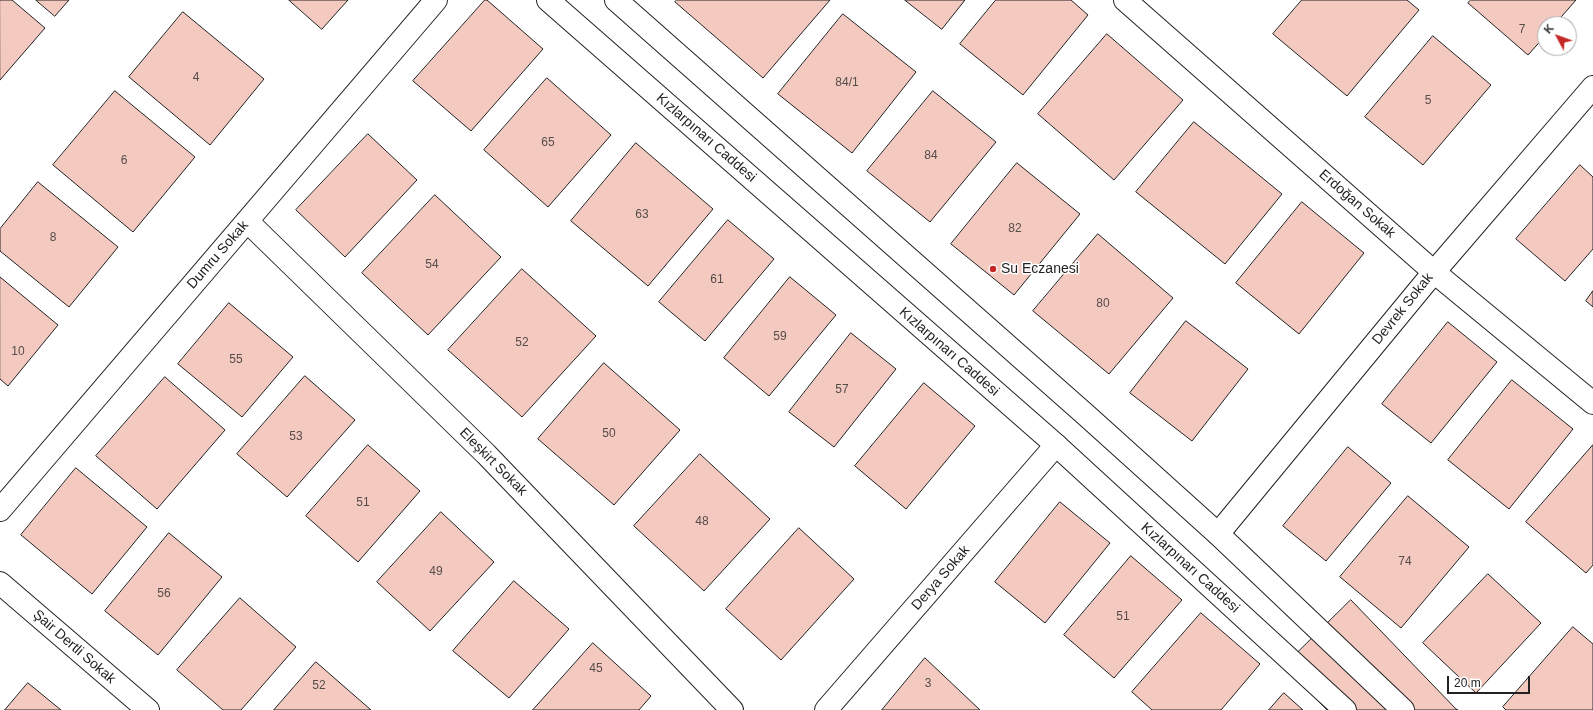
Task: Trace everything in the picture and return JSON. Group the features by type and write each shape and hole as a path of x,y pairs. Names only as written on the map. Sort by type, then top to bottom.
{"street":[{"name":"Dumru Sokak","path":"0,510 436,0"},
{"name":"Kızlarpınarı Caddesi","path":"548,0 1056,445 1345,710"},
{"path":"616,0 1068,399 1218,534 1403,710"},
{"name":"Erdoğan Sokak","path":"1125,0 1434,272 1593,403"},
{"name":"Devrek Sokak","path":"1218,534 1434,272 1593,87"},
{"name":"Eleşkirt Sokak","path":"247,221 486,454 732,710"},
{"name":"Derya Sokak","path":"826,710 1056,445"},
{"name":"Şair Dertli Sokak","path":"0,583 148,710"}],"building":[{"path":"0,0 12,0 45,28 0,80"},
{"path":"36,0 69,0 55,16"},
{"path":"289,0 348,0 322,29"},
{"path":"485,0 487,0 543,49 471,131 413,81"},
{"path":"677,0 830,0 763,78 675,2"},
{"path":"905,0 965,0 942,29"},
{"path":"996,0 1071,0 1088,15 1023,95 960,44"},
{"path":"1302,0 1407,0 1419,10 1347,96 1273,34"},
{"path":"1471,0 1576,0 1562,16 1537,16 1537,45 1528,55 1468,3"},
{"path":"183,12 264,79 210,145 129,77"},
{"path":"843,14 916,72 852,153 778,94"},
{"path":"1107,34 1183,100 1114,180 1038,114"},
{"path":"1433,36 1491,85 1423,165 1365,117"},
{"path":"547,78 611,135 548,207 484,150"},
{"path":"115,91 195,157 133,232 53,165"},
{"path":"933,91 996,142 930,222 867,171"},
{"path":"1194,122 1282,194 1225,264 1136,192"},
{"path":"368,134 417,180 345,257 296,210"},
{"path":"636,143 713,209 648,286 571,221"},
{"path":"1017,163 1080,214 1014,295 951,244"},
{"path":"1580,165 1593,177 1593,249 1565,281 1516,239"},
{"path":"38,182 118,247 69,307 0,251 0,229"},
{"path":"435,195 501,257 428,335 362,273"},
{"path":"1302,202 1364,253 1299,334 1236,283"},
{"path":"728,220 774,259 705,341 659,302"},
{"path":"1098,234 1173,298 1109,374 1033,311"},
{"path":"522,269 596,336 522,417 448,350"},
{"path":"0,277 58,325 8,386 0,379"},
{"path":"790,277 836,315 769,396 724,358"},
{"path":"1593,291 1593,307 1586,301"},
{"path":"229,303 293,357 242,417 178,364"},
{"path":"1186,321 1248,369 1192,441 1130,393"},
{"path":"1448,322 1497,362 1431,443 1382,404"},
{"path":"851,333 896,369 834,447 789,412"},
{"path":"604,363 680,430 614,505 538,439"},
{"path":"305,376 355,420 287,497 237,454"},
{"path":"165,377 225,430 157,509 96,456"},
{"path":"1512,380 1573,429 1509,509 1448,460"},
{"path":"924,383 975,426 906,509 855,466"},
{"path":"368,445 420,491 358,562 306,516"},
{"path":"1593,445 1593,565 1586,573 1526,522"},
{"path":"1348,447 1391,483 1326,561 1283,526"},
{"path":"700,454 770,519 704,591 634,526"},
{"path":"76,468 147,527 92,594 21,535"},
{"path":"1408,496 1469,547 1401,628 1340,577"},
{"path":"1060,502 1110,543 1045,623 995,582"},
{"path":"441,512 494,562 430,631 377,582"},
{"path":"799,528 854,579 781,660 726,609"},
{"path":"169,533 222,577 158,655 105,611"},
{"path":"1131,556 1182,600 1114,678 1064,635"},
{"path":"1488,574 1541,623 1476,693 1423,643"},
{"path":"514,581 569,629 509,698 453,651"},
{"path":"240,598 296,647 241,710 223,710 177,670"},
{"path":"1351,600 1458,710 1327,710 1284,666"},
{"path":"1201,613 1260,664 1221,710 1152,710 1132,692"},
{"path":"1573,627 1593,644 1593,710 1506,710 1503,707"},
{"path":"593,643 651,696 639,710 533,710"},
{"path":"925,658 980,710 882,710"},
{"path":"316,662 371,710 274,710"},
{"path":"28,683 61,710 5,710"},
{"path":"1284,693 1303,710 1269,710"}],"place":[{"name":"Su Eczanesi","path":"993,269"}]}
